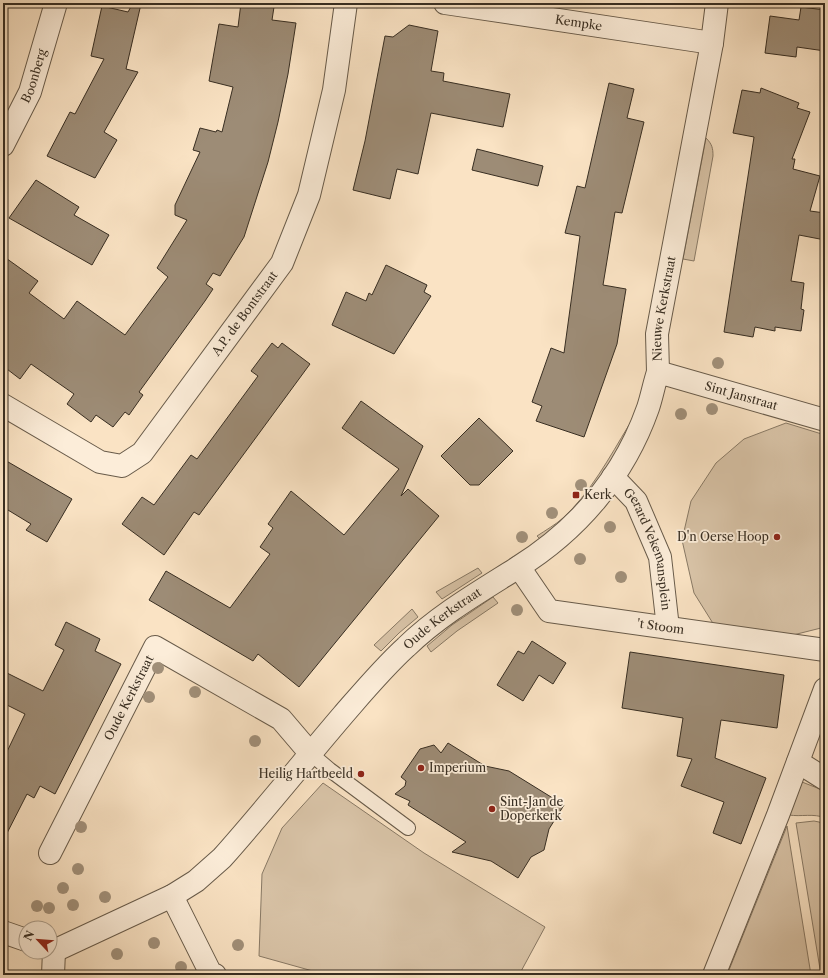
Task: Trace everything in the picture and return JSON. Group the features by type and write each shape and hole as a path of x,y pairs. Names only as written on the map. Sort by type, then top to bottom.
{"street":[{"name":"Boonberg","path":"3,145 30,92 56,3"},
{"name":"A.P. de Bontstraat","path":"3,405 100,462 122,466 142,453 282,264 309,195 334,90 346,3"},
{"name":"Kempke","path":"445,3 712,43"},
{"name":"Nieuwe Kerkstraat","path":"519,567 553,542 584,514 613,477 632,444 648,408 658,372 657,334 712,43 716,3"},
{"name":"Sint Janstraat","path":"658,372 825,420"},
{"name":"Gerard Vekemansplein","path":"613,477 636,501 660,557 668,628"},
{"name":"'t Stoom","path":"519,567 549,611 825,650"},
{"name":"Oude Kerkstraat","path":"58,947 172,896 196,881 222,858 373,680 406,646 443,615 480,590 519,567"},
{"name":"Oude Kerkstraat","path":"50,853 155,647 281,719 310,753"},
{"path":"714,975 798,762 825,689"},
{"path":"798,762 825,779"},
{"path":"172,896 211,974 215,975"},
{"path":"3,932 18,937"},
{"path":"52,960 53,975"}],"lane":[{"path":"310,753 330,770 408,828"}],"shaded area":[{"path":"706,138 712,146 713,156 694,261 683,259"},
{"path":"786,423 825,435 825,627 789,636 714,625 694,593 682,540 691,501 716,463 744,439"},
{"path":"629,425 634,428 596,488 541,540 537,536 563,518 591,486"},
{"path":"478,568 482,573 442,599 436,592"},
{"path":"493,597 498,603 457,631 431,652 427,646 452,625"},
{"path":"412,609 418,617 381,651 374,645"},
{"path":"802,782 825,791 825,818 816,816 789,815"},
{"path":"323,783 424,853 545,927 519,975 327,975 259,956 262,874 282,828"},
{"path":"814,821 825,825 825,975 821,975 796,823"},
{"path":"787,826 811,975 727,975"}],"building":[{"path":"133,3 141,4 126,69 138,72 104,132 117,140 95,178 47,156 70,112 75,114 104,59 91,56 102,6 128,12"},
{"path":"241,3 274,7 272,20 296,23 288,74 278,122 268,162 244,237 220,276 213,273 206,284 213,289 139,392 143,395 129,415 125,412 113,427 96,415 91,422 67,404 74,394 31,364 20,379 3,366 3,256 38,281 29,293 64,319 77,301 125,335 168,277 157,268 187,220 175,215 175,205 200,152 193,150 200,128 222,132 233,87 209,81 219,24 238,27"},
{"path":"801,7 825,10 825,51 797,47 796,57 765,53 770,16 799,20"},
{"path":"409,25 438,31 431,71 444,73 443,81 510,94 503,127 431,113 418,174 397,169 390,199 353,190 365,141 385,36 393,37"},
{"path":"609,83 634,89 627,118 644,122 622,213 615,212 603,285 626,289 617,344 584,437 536,421 542,406 532,402 551,348 564,353 580,236 565,233 577,186 585,188"},
{"path":"761,88 799,103 797,108 810,112 792,159 795,159 793,169 820,176 810,211 825,213 825,240 799,235 791,281 804,283 801,309 804,310 801,331 775,327 775,331 755,327 753,337 724,332 754,137 733,133 742,90 760,93"},
{"path":"477,149 543,166 538,186 472,170"},
{"path":"36,180 79,207 74,215 109,235 92,265 9,218"},
{"path":"386,265 427,285 424,292 431,296 394,354 332,325 346,292 366,301 369,293 372,295"},
{"path":"272,343 278,348 282,343 310,364 199,515 194,512 164,555 122,524 142,497 154,505 191,455 197,459 258,376 251,371"},
{"path":"361,401 423,446 401,496 408,489 439,516 299,687 258,654 253,661 149,600 166,571 230,608 270,554 260,547 273,528 268,524 291,491 344,535 399,469 342,428"},
{"path":"479,418 513,451 479,485 470,485 441,456"},
{"path":"3,459 72,499 47,542 26,530 31,524 3,507"},
{"path":"66,622 100,639 95,651 121,664 55,794 40,786 34,798 27,794 3,841 3,760 25,714 3,703 3,671 43,691 64,650 55,645"},
{"path":"532,641 566,663 553,684 539,675 523,701 497,685 518,651 524,654"},
{"path":"630,652 784,675 777,728 721,720 715,758 766,778 741,844 713,833 724,802 681,786 692,759 677,756 683,718 622,708"},
{"name":"Sint-Jan de Doperkerk","path":"448,743 485,766 509,771 564,805 549,829 544,850 531,857 518,878 491,861 452,852 466,842 408,805 410,801 395,794 405,786 406,781 401,777 420,749 434,745 441,753"}],"place":[{"name":"Kerk","path":"576,495"},
{"name":"D'n Oerse Hoop","path":"777,537"},
{"name":"Imperium","path":"421,768"},
{"name":"Heilig Hartbeeld","path":"361,774"},
{"name":"Sint-Jan de Doperkerk","path":"492,809"}]}
